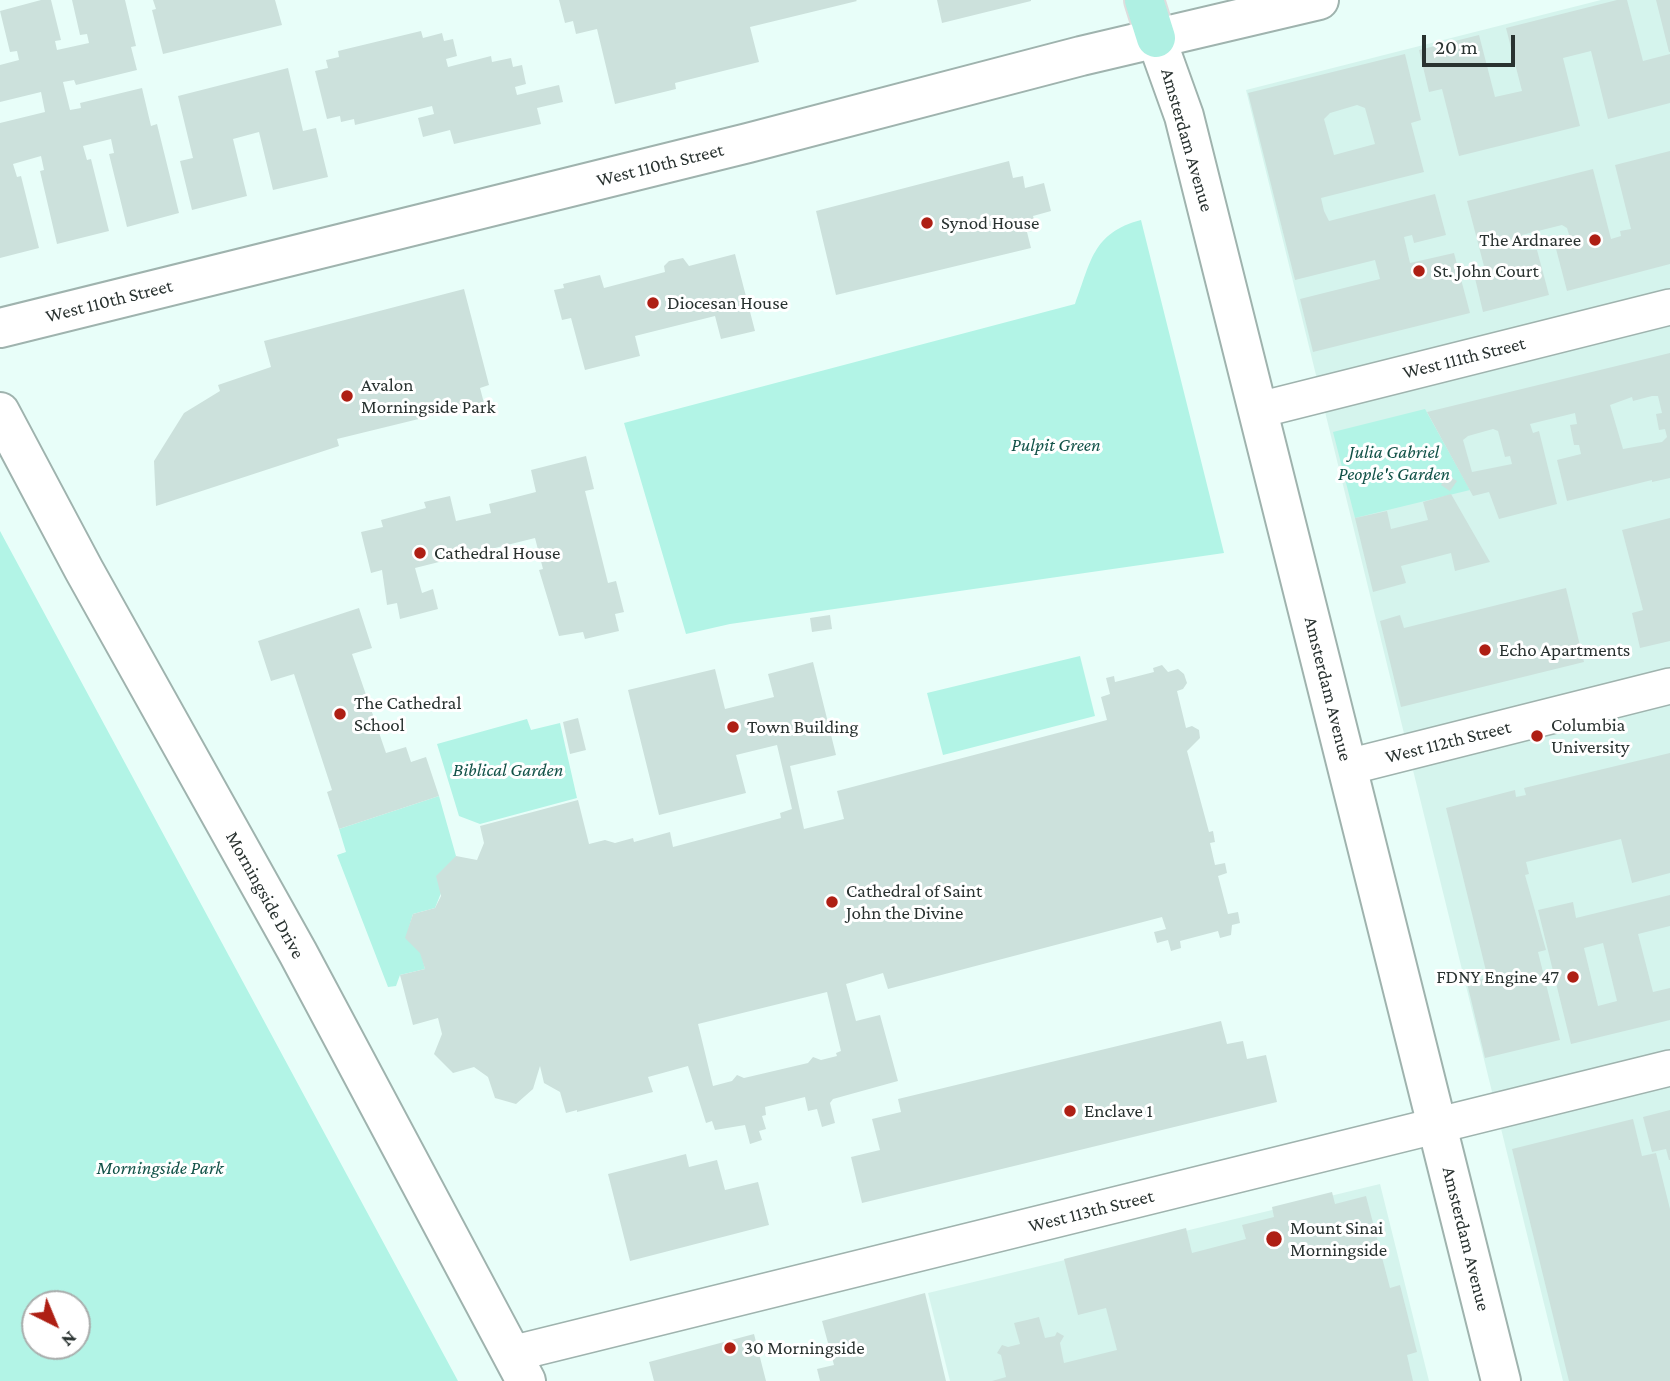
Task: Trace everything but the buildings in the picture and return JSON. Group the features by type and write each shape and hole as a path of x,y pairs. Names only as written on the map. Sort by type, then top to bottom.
{"main road":[{"name":"Amsterdam Avenue","path":"1144,0 1180,101 1501,1381"},
{"name":"West 110th Street","path":"0,328 748,143 1156,38 1319,0"},
{"name":"Morningside Drive","path":"0,412 84,570 298,953 518,1368"}],"street":[{"name":"West 111th Street","path":"1259,410 1670,307"},
{"name":"West 112th Street","path":"1348,767 1670,686"},
{"name":"West 113th Street","path":"518,1368 1437,1126 1670,1068"}],"shaded area":[{"name":"Columbia University","path":"1601,0 1670,0 1670,1381 1563,1381 1246,90"},
{"name":"Mount Sinai Morningside","path":"1380,1184 1429,1381 950,1381 928,1293"}],"green space":[{"name":"Pulpit Green","path":"1141,220 1224,553 730,624 686,634 624,423 1075,304 1090,262 1103,241 1112,233"},
{"name":"Julia Gabriel People's Garden","path":"1425,409 1470,490 1355,518 1333,432"},
{"name":"Morningside Park","path":"0,531 458,1381 0,1381"},
{"path":"1080,656 1095,716 943,755 927,693"},
{"name":"Biblical Garden","path":"527,719 531,730 560,723 577,798 480,824 459,816 437,744"},
{"path":"439,796 456,856 435,908 413,914 406,938 421,953 425,969 400,975 396,986 388,987 337,855 346,852 339,829"}],"place":[{"name":"Synod House","path":"927,223"},
{"name":"The Ardnaree","path":"1595,240"},
{"name":"St. John Court","path":"1419,271"},
{"name":"Diocesan House","path":"653,303"},
{"name":"Avalon Morningside Park","path":"347,396"},
{"name":"Cathedral House","path":"420,553"},
{"name":"Echo Apartments","path":"1485,650"},
{"name":"The Cathedral School","path":"340,714"},
{"name":"Town Building","path":"733,727"},
{"name":"Columbia University","path":"1537,736"},
{"name":"Cathedral of Saint John the Divine","path":"832,902"},
{"name":"FDNY Engine 47","path":"1573,977"},
{"name":"Enclave 1","path":"1070,1111"},
{"name":"Mount Sinai Morningside","path":"1274,1239"},
{"name":"30 Morningside","path":"730,1348"}]}
